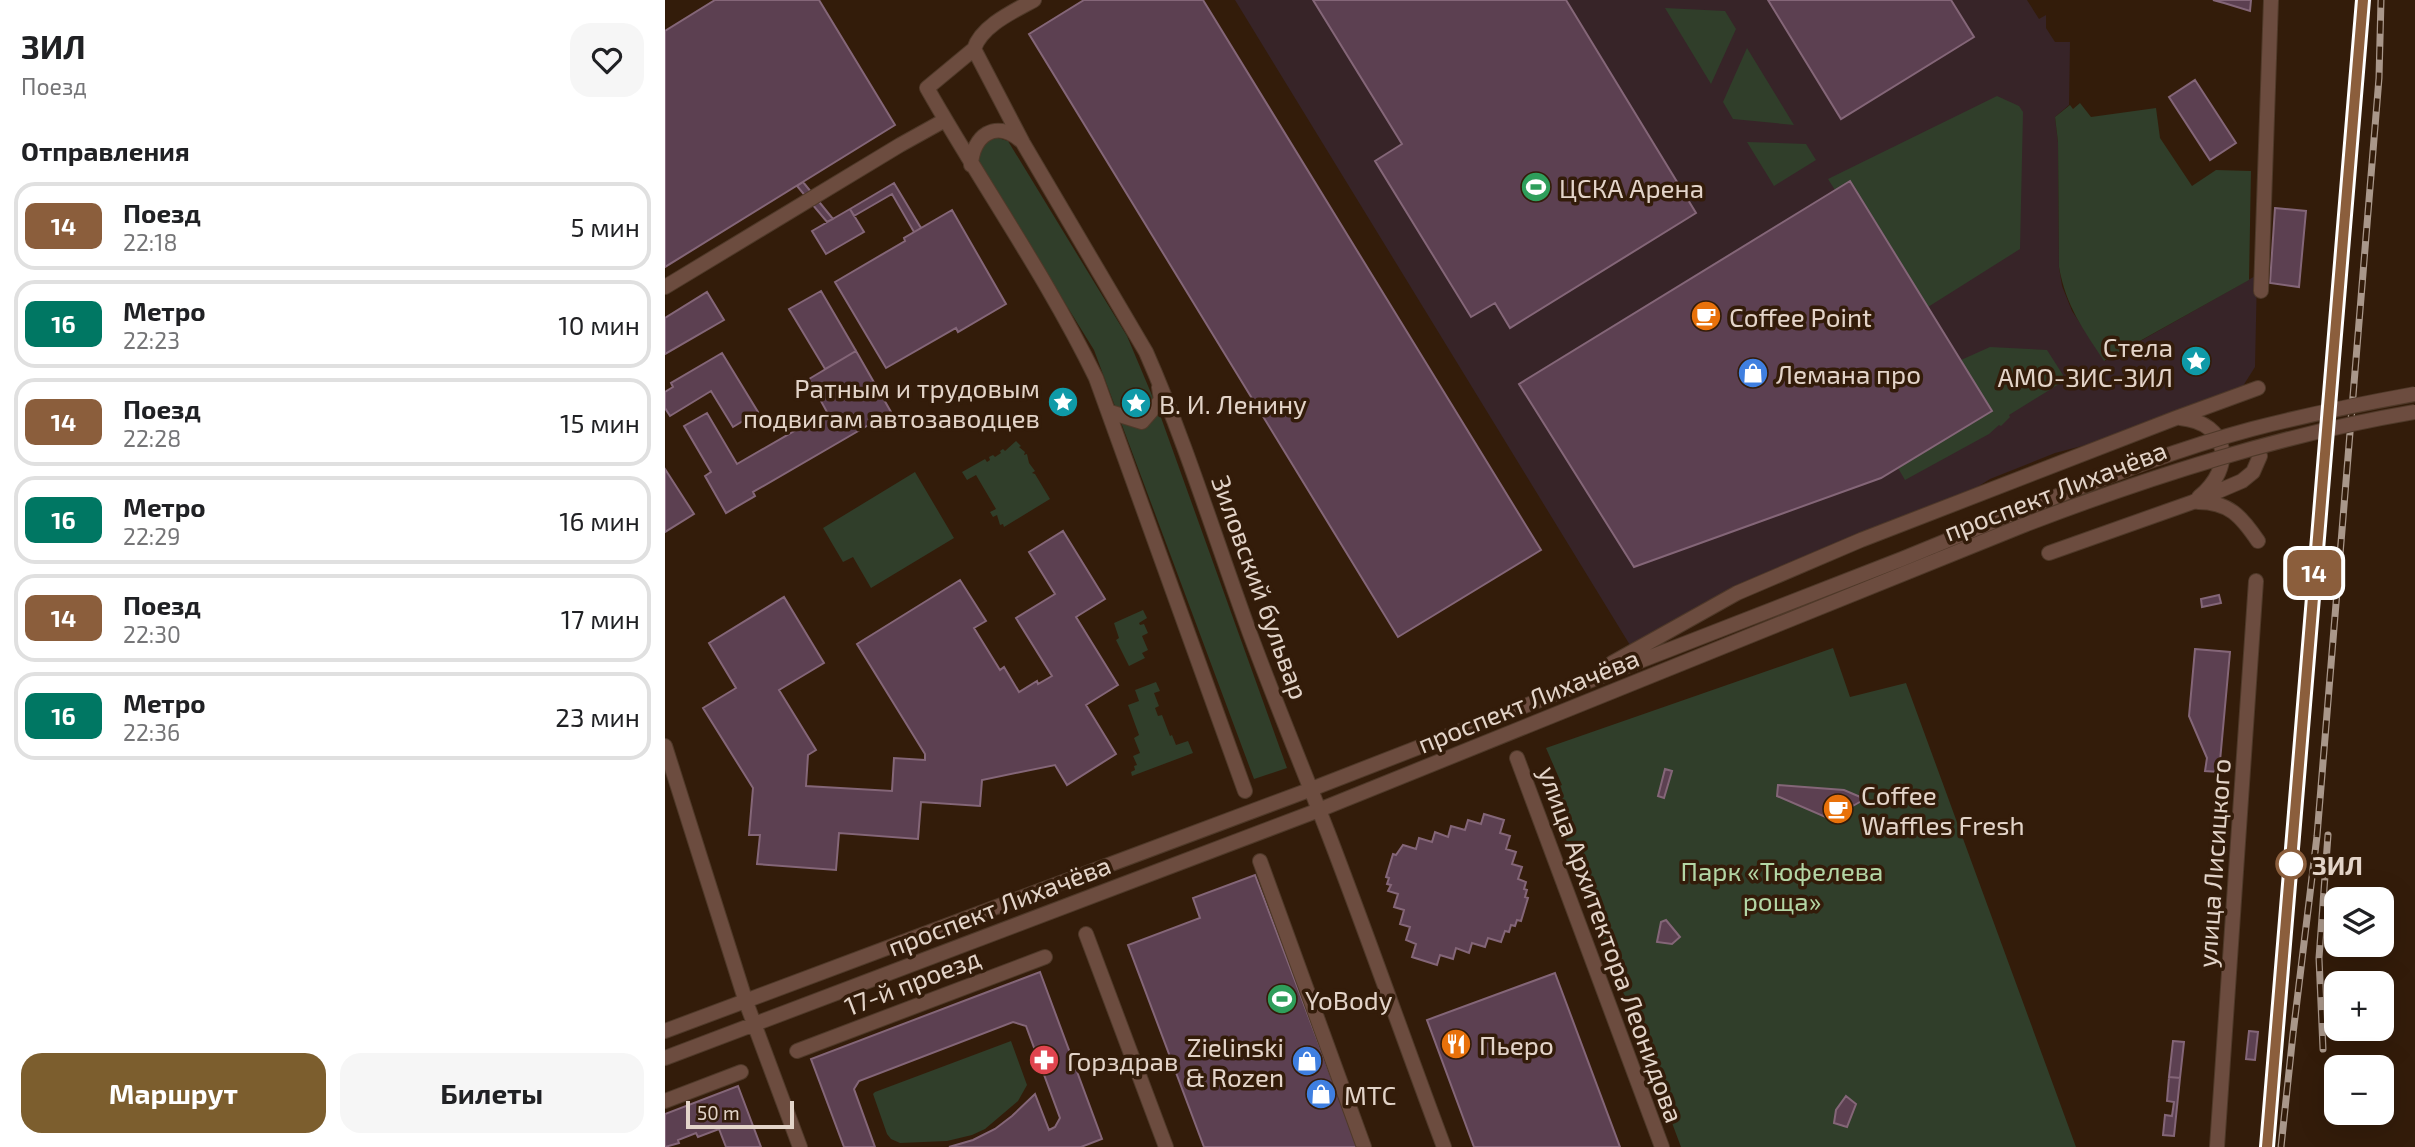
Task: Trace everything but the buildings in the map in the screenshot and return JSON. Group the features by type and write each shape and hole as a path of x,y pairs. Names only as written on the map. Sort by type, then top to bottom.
{"street":[{"path":"1034,0 1021,4 1002,19 927,88 971,165 1037,269 1096,378 1245,791"},
{"path":"2261,291 2270,0"},
{"name":"Зиловский бульвар","path":"975,45 1021,141 1146,352 1158,379 1444,1147"},
{"path":"665,287 945,120"},
{"path":"971,165 976,143 991,132 1013,134 1021,141"},
{"path":"1110,412 1142,422 1161,400 1158,379"},
{"path":"1602,669 1737,593 1861,540 2258,388"},
{"name":"проспект Лихачёва","path":"665,1058 1319,810 2022,518 2115,474 2250,429 2415,394"},
{"name":"проспект Лихачёва","path":"665,1031 1309,790 1876,569 2022,518 2221,456 2338,426 2415,412"},
{"path":"2176,418 2193,419 2210,427 2219,439 2222,454 2220,470 2206,492 2193,502"},
{"path":"2049,553 2193,502 2248,478 2257,467 2260,456"},
{"path":"2193,502 2216,503 2228,508 2245,523 2257,541"},
{"name":"улица Лисицкого","path":"2217,1147 2256,581"},
{"path":"665,746 746,1002 800,1147"},
{"name":"улица Архитектора Леонидова","path":"1517,758 1662,1147"},
{"path":"1259,861 1364,1147"},
{"path":"1086,934 1166,1147"},
{"name":"17-й проезд","path":"797,1051 1045,957"},
{"path":"665,1101 741,1072"}],"shaded area":[{"path":"1235,0 2027,0 2039,19 2046,15 2046,28 2055,42 2070,42 2069,105 2055,117 2058,142 2059,267 2062,286 2072,311 2105,361 2257,275 2255,367 2243,386 2101,441 2055,453 1990,479 1963,496 1854,539 1633,650"}],"green space":[{"path":"1665,8 1725,11 1736,29 1711,84"},
{"path":"1747,48 1794,125 1733,119 1723,102"},
{"path":"1997,96 2019,106 2023,112 2020,249 1928,307 1851,181 1835,190 1828,179"},
{"path":"2080,103 2091,117 2156,108 2160,138 2192,186 2216,170 2251,171 2249,280 2104,361 2071,305 2059,267 2058,142 2055,117 2070,105 2073,109"},
{"path":"995,137 1008,141 1127,336 1159,412 1287,768 1254,779 1094,350 976,159 979,148"},
{"path":"1747,142 1806,144 1816,160 1774,186"},
{"path":"1990,347 2047,350 2064,381 2009,415 2001,426 1989,434 1905,480 1898,468 1992,411 1961,360"},
{"path":"1016,441 1025,452 1024,455 1027,454 1035,471 1032,473 1050,499 1004,527 1003,524 1000,525 997,515 993,517 990,512 996,509 976,475 967,480 962,472 985,459 987,462 989,457 995,457"},
{"path":"915,472 954,538 871,588 853,557 843,562 823,528"},
{"path":"1143,610 1147,618 1139,623 1144,624 1148,633 1142,636 1148,650 1142,653 1145,658 1129,666 1116,640 1119,638 1114,623"},
{"name":"Парк «Тюфелева роща»","path":"1833,648 1850,697 1906,683 2076,1147 1681,1147 1548,791 1562,785 1546,748"},
{"path":"1156,682 1160,691 1154,693 1159,706 1155,708 1158,716 1162,715 1176,745 1188,741 1193,753 1132,776 1131,772 1137,765 1133,756 1140,753 1134,738 1139,735 1128,705 1139,701 1135,690"},
{"path":"1011,1041 1027,1085 1018,1101 985,1129 947,1141 900,1143 887,1134 873,1094 875,1092"}],"railway":[{"path":"2267,1147 2363,0"},
{"path":"2281,1147 2317,836 2379,78 2381,0"},
{"path":"2323,1049 2319,958 2328,835"}],"train":[{"name":"14","path":"2267,1147 2363,0"}],"place":[{"name":"ЦСКА Арена","path":"1536,187"},
{"name":"Coffee Point","path":"1706,316"},
{"name":"Стела АМО-ЗИС-ЗИЛ","path":"2196,361"},
{"name":"Лемана про","path":"1753,373"},
{"name":"Ратным и трудовым подвигам автозаводцев","path":"1063,402"},
{"name":"В. И. Ленину","path":"1136,403"},
{"name":"Coffee Waffles Fresh","path":"1838,809"},
{"name":"ЗИЛ","path":"2291,864"},
{"name":"YoBody","path":"1282,999"},
{"name":"Пьеро","path":"1456,1044"},
{"name":"Горздрав","path":"1044,1060"},
{"name":"Zielinski & Rozen","path":"1307,1061"},
{"name":"МТС","path":"1321,1094"}]}
